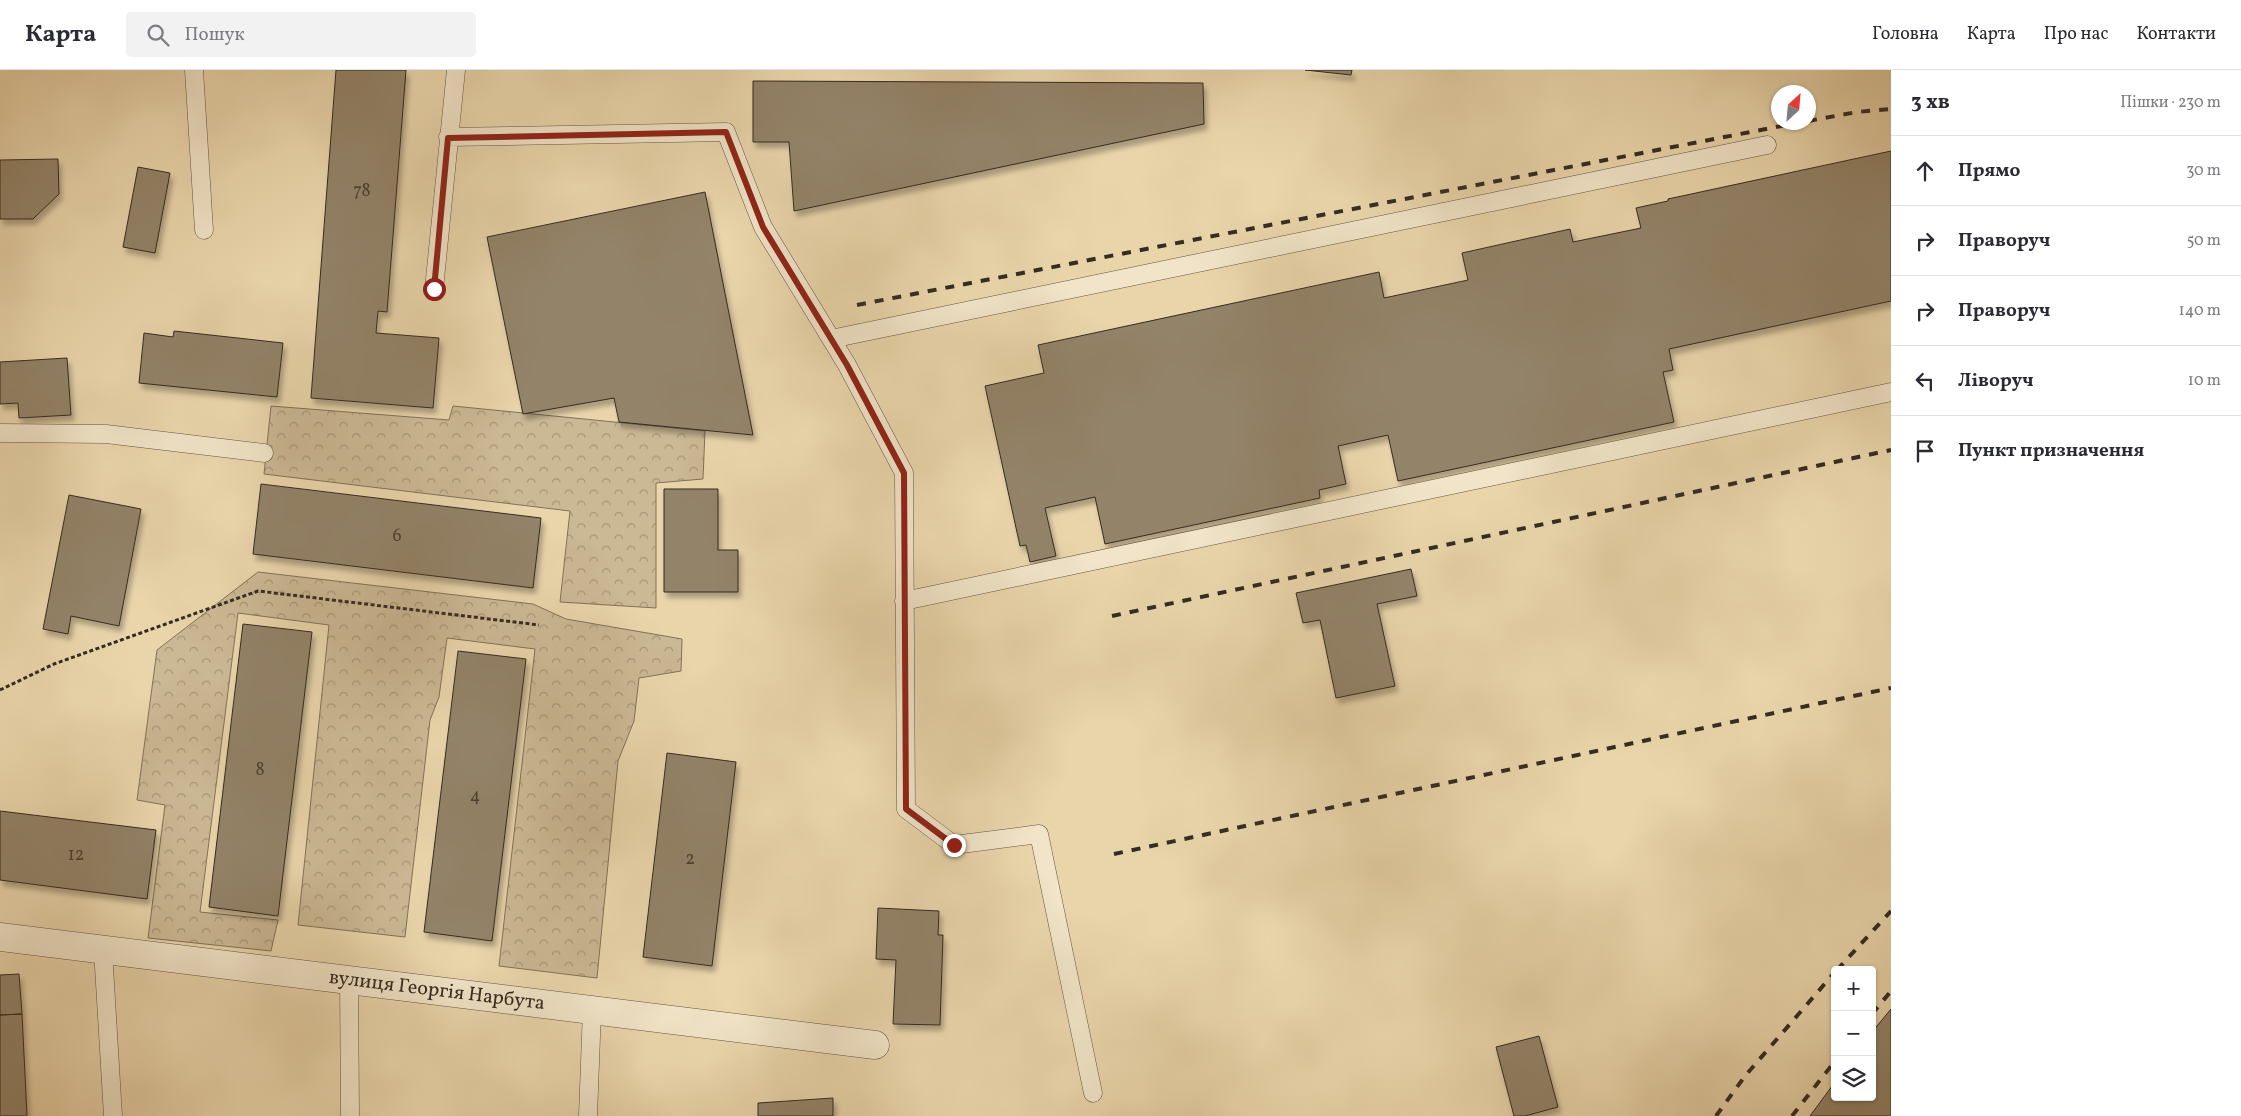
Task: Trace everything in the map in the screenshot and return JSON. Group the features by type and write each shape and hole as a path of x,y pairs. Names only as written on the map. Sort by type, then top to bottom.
{"street":[{"name":"вулиця Георгія Нарбута","path":"0,937 875,1045"}],"lane":[{"path":"194,70 204,230"},
{"path":"434,289 456,70"},
{"path":"448,138 726,132 763,227 847,365 904,473 906,809 954,845 1039,834 1093,1093"},
{"path":"831,339 1767,145"},
{"path":"904,601 1891,392"},
{"path":"0,433 106,434 264,453"},
{"path":"103,950 113,1116"},
{"path":"350,980 350,1116"},
{"path":"588,1116 592,1010"}],"path":[{"path":"0,690 54,664 258,591 539,625"}],"green space":[{"path":"271,406 449,420 453,406 705,431 703,479 656,483 656,608 560,602 570,511 264,474"},
{"path":"258,572 533,604 566,619 682,639 681,671 639,678 634,721 618,761 597,978 499,966 535,649 447,638 439,697 430,720 405,937 298,925 329,625 238,613 200,912 278,920 271,951 148,938 165,805 137,800 157,650"}],"building":[{"path":"336,70 406,70 387,312 378,311 376,333 439,338 433,408 311,398"},
{"path":"1305,70 1352,70 1351,75"},
{"path":"753,81 1203,83 1204,124 794,211 789,142 753,142"},
{"path":"1891,151 1891,301 1669,349 1673,370 1663,372 1674,422 1398,481 1388,435 1338,446 1346,484 1319,490 1320,498 1105,544 1095,497 1045,508 1056,556 1030,562 1026,545 1020,546 985,386 1044,373 1038,345 1379,272 1384,298 1468,280 1462,253 1570,229 1573,242 1641,228 1636,208 1668,201 1668,199"},
{"path":"58,159 59,194 33,219 0,219 0,160"},
{"path":"138,167 170,173 155,253 123,247"},
{"path":"705,192 753,435 619,422 614,398 523,414 487,237"},
{"path":"174,331 283,343 277,397 139,383 144,333 173,337"},
{"path":"67,358 71,415 19,418 18,403 0,404 0,362"},
{"path":"261,484 541,518 533,588 253,554"},
{"path":"664,489 718,489 718,550 738,550 738,592 664,592"},
{"path":"69,495 141,509 119,626 71,616 68,634 43,629"},
{"path":"1411,569 1417,596 1377,604 1395,686 1336,698 1320,620 1303,623 1296,593"},
{"path":"243,624 312,632 278,916 209,907"},
{"path":"458,651 526,659 492,941 424,932"},
{"path":"667,753 736,762 712,966 643,957"},
{"path":"0,811 156,830 147,899 0,880"},
{"path":"878,908 939,911 938,935 943,935 940,1025 893,1024 896,960 876,959"},
{"path":"19,974 22,1014 0,1015 0,975"},
{"path":"1891,1009 1891,1116 1810,1116 1831,1087 1831,1101 1876,1101 1876,1027"},
{"path":"22,1014 27,1116 0,1116 0,1015"},
{"path":"1539,1036 1558,1107 1525,1116 1514,1116 1496,1047"},
{"path":"833,1098 833,1116 758,1116 758,1103"}],"railway":[{"path":"1816,120 1857,112 1891,109"},
{"path":"857,305 1771,128"},
{"path":"1112,616 1891,450"},
{"path":"1114,854 1891,688"},
{"path":"1841,966 1891,911"},
{"path":"1716,1116 1745,1076 1831,977"},
{"path":"1874,1011 1891,991"},
{"path":"1792,1116 1831,1066"}],"route":[{"path":"434,289 448,138 726,132 763,227 847,365 904,473 906,809 954,845"}]}
